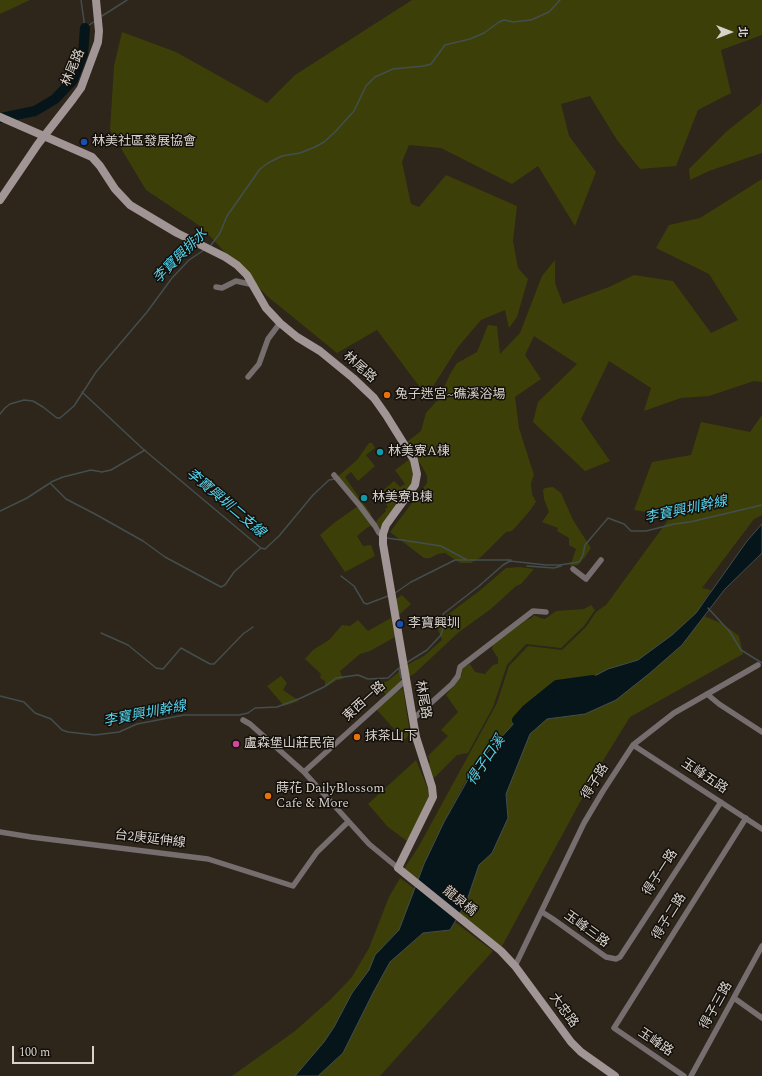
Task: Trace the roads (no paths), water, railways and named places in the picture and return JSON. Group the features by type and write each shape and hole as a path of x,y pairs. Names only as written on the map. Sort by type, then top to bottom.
{"street":[{"name":"林尾路","path":"0,200 44,135 81,88 98,42 99,31 96,0"},
{"path":"0,117 44,135"},
{"name":"林尾路","path":"44,135 92,157 100,166 115,189 130,205 177,233 225,257 237,265 254,285 266,308 280,323 297,337 320,351 353,378 374,398 414,460 417,474 415,485 386,525 383,534 386,564 416,737 432,786 433,797 401,870"},
{"path":"216,287 222,288 236,281 254,285"},
{"path":"248,377 259,364 268,339 280,323"},
{"path":"334,475 379,532 383,534"},
{"path":"573,569 586,579 601,560"},
{"path":"413,719 452,684 458,676 460,667 533,611 546,612"},
{"name":"得子路","path":"515,966 584,823 633,745 674,713 758,665"},
{"name":"東西一路","path":"304,772 406,680"},
{"path":"707,694 719,704 762,732"},
{"path":"243,720 250,724 304,772 369,844 401,870"},
{"name":"玉峰五路","path":"633,745 762,829"},
{"name":"得子一路","path":"620,957 721,802"},
{"name":"得子二路","path":"614,1028 746,818"},
{"name":"台2庚延伸線","path":"0,832 208,859 293,886 317,852 348,822"},
{"name":"龍泉橋","path":"401,870 501,950"},
{"name":"玉峰三路","path":"542,912 606,957 616,959 620,957"},
{"name":"得子三路","path":"691,1076 762,946"},
{"name":"大忠路","path":"501,950 515,966 571,1042 581,1052 615,1076"},
{"path":"734,998 762,1018"},
{"name":"玉峰路","path":"614,1028 684,1076"}],"water":[{"path":"762,524 762,553 725,589 682,645 616,700 585,714 547,719 530,734 506,794 508,818 492,853 479,865 466,903 450,930 423,933 390,962 343,1053 318,1076 295,1076 324,1042 334,1027 352,993 369,970 375,955 399,930 424,864 444,822 476,765 527,709 553,691 587,680 608,669 638,660 672,635 696,613 747,541"}],"waterway":[{"path":"81,0 85,28 95,21"},
{"path":"102,16 127,0"},
{"name":"李寶興排水","path":"211,245 220,233 227,216 260,169 282,156 300,153 324,142 354,111 366,86 375,77 393,69 431,64 445,45 470,39 484,33 504,20 513,22 531,20 549,12 560,0"},
{"path":"0,118 35,111 55,99 73,80 83,54 85,28"},
{"name":"李寶興排水","path":"0,414 10,404 24,400 33,401 57,418 60,418 74,406 96,372 147,312 172,278 189,260 204,250"},
{"name":"李寶興圳二支線","path":"82,392 143,449 261,548 265,549 279,536 313,495 329,480 335,479"},
{"path":"51,482 63,477 91,470 102,472 111,470 145,450"},
{"path":"0,511 27,498 50,483 66,499 143,541 165,557 221,587 225,585 234,572 261,548"},
{"name":"李寶興圳幹線","path":"406,663 427,650 441,635 443,628 443,614 503,565 510,561 546,565 560,565 579,562 583,555 585,545 608,518 624,524 631,531 646,531 762,505"},
{"name":"李寶興圳二支線","path":"386,538 441,546 467,560 511,560"},
{"path":"395,593 411,582 455,560 467,560"},
{"name":"李寶興圳幹線","path":"527,566 554,568 561,566"},
{"path":"341,576 354,586 364,603 367,604 388,596"},
{"path":"708,608 730,632 741,650 762,663"},
{"path":"101,633 128,645 156,668 163,669 181,648 210,664 214,664 243,634 253,627"},
{"name":"李寶興圳幹線","path":"0,696 24,702 35,713 51,719 62,730 95,735 119,732 137,724 184,715 239,715 248,713 255,708 277,707 324,687 336,678 358,675 368,679 388,678 401,666"},
{"path":"399,668 401,678"},
{"name":"得子口溪","path":"517,720 526,710 557,685 593,680"}],"place":[{"name":"林美社區發展協會","path":"84,142"},
{"name":"兔子迷宮~礁溪浴場","path":"387,395"},
{"name":"林美寮A棟","path":"380,452"},
{"name":"林美寮B棟","path":"364,498"},
{"name":"李寶興圳","path":"400,624"},
{"name":"抹茶山下","path":"357,737"},
{"name":"盧森堡山莊民宿","path":"236,744"},
{"name":"蒔花 DailyBlossom Cafe & More","path":"268,796"}]}
